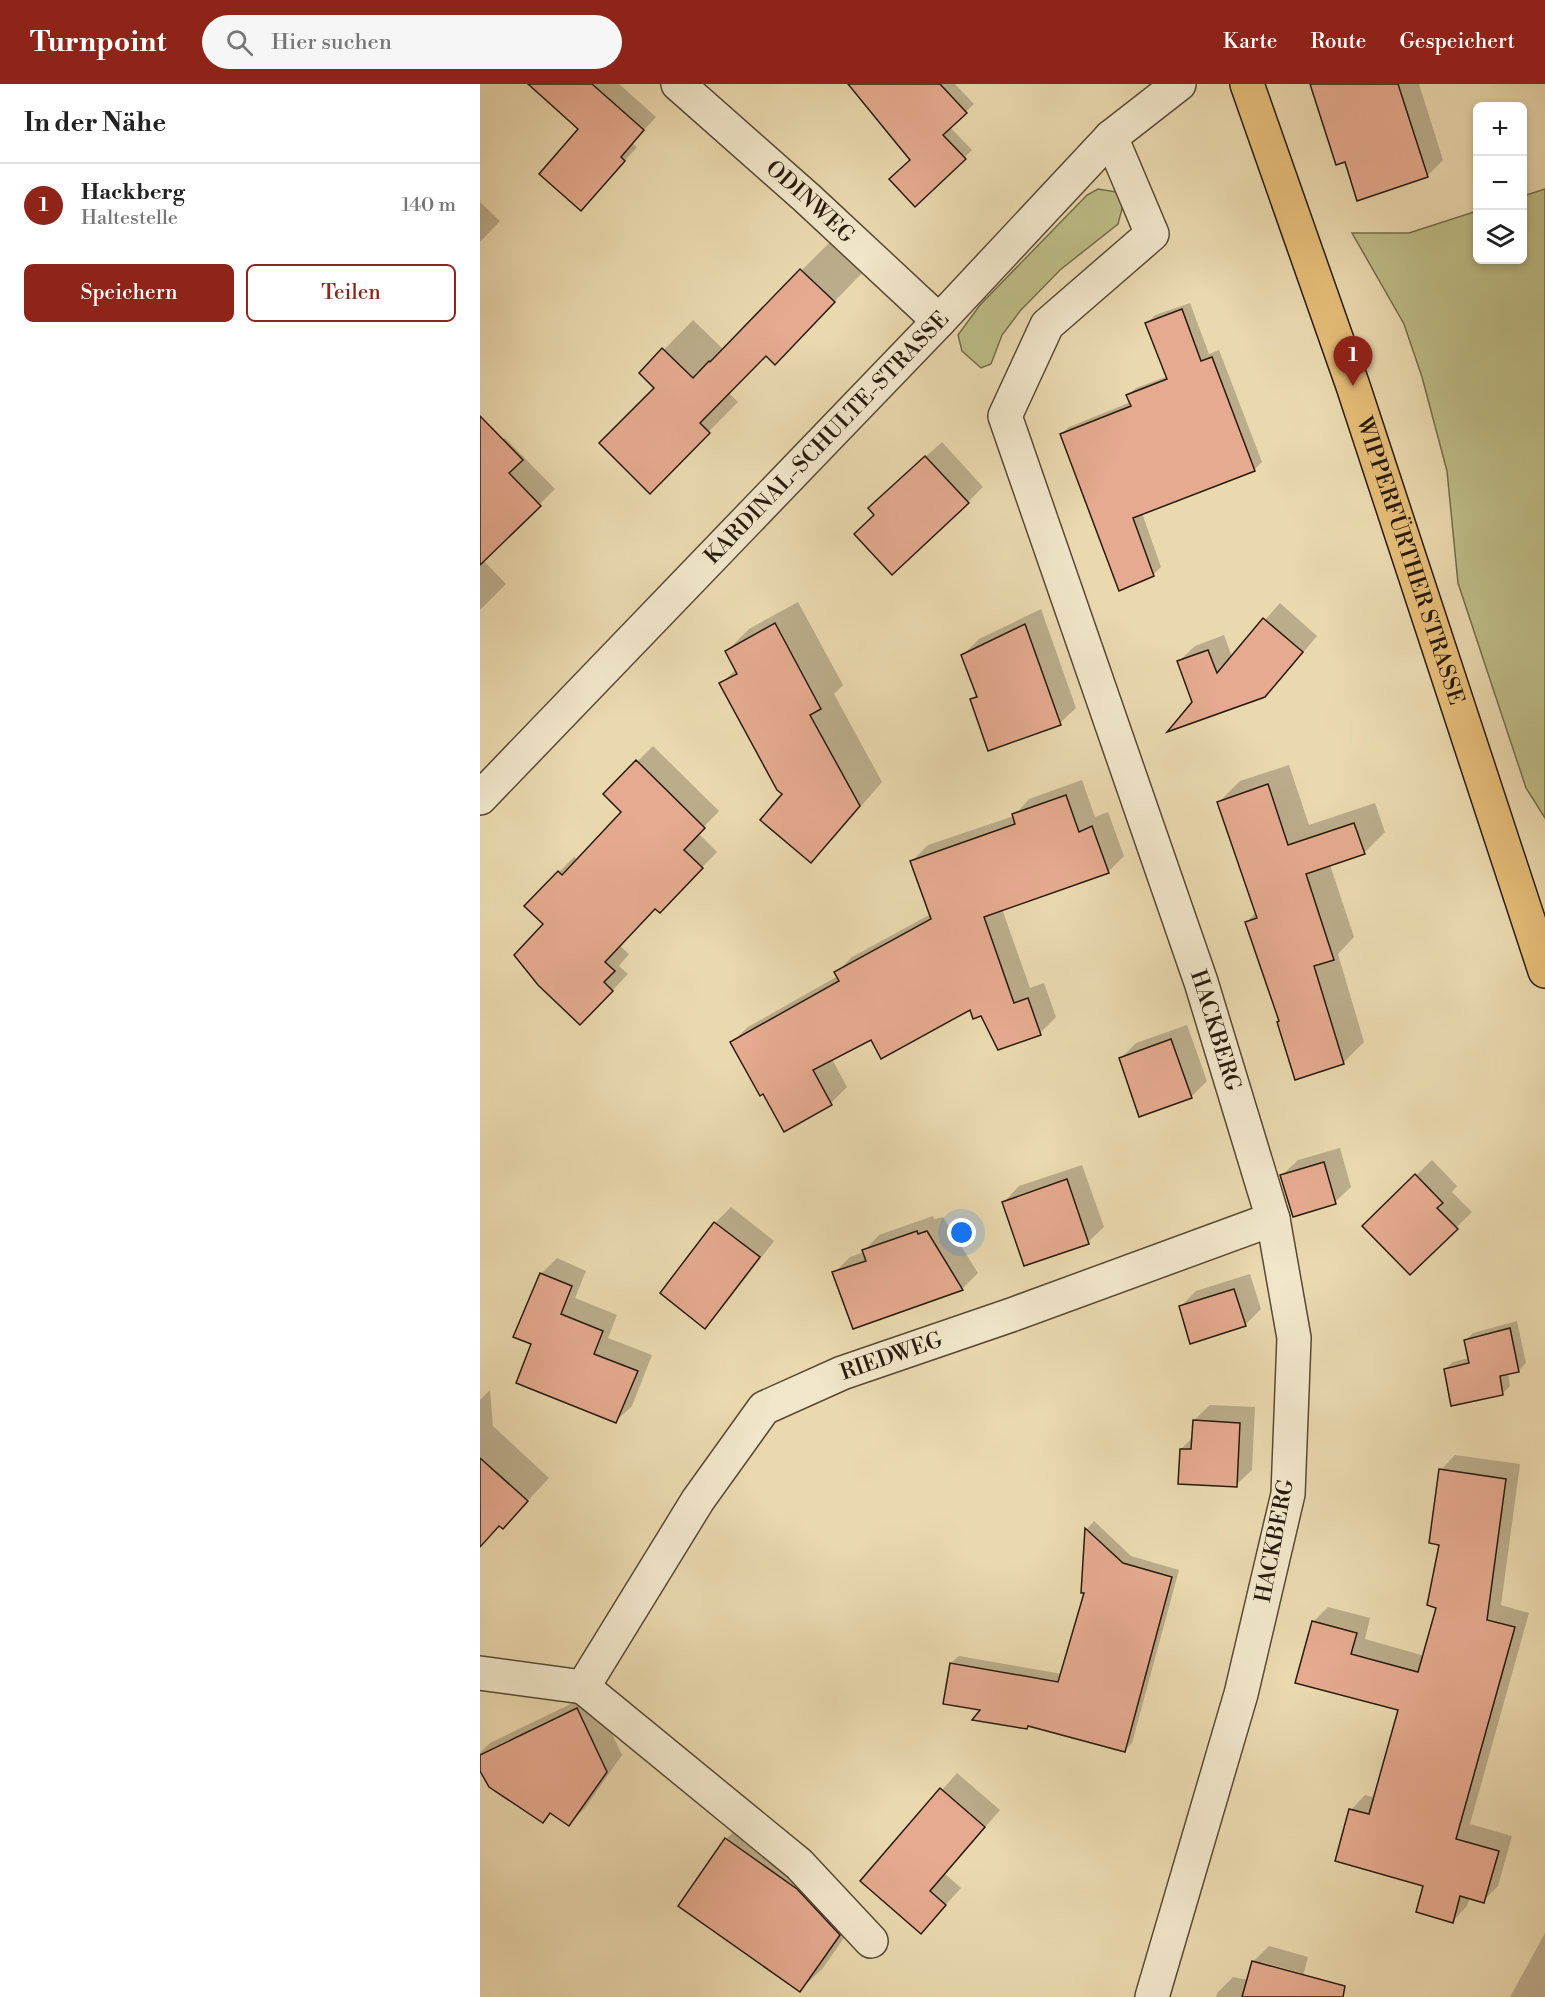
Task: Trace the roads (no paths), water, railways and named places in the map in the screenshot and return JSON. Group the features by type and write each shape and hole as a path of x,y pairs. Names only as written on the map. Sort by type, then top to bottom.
{"main road":[{"name":"WIPPERFÜRTHER STRASSE","path":"1247,84 1353,386 1545,971"}],"street":[{"name":"ODINWEG","path":"678,84 807,198 939,321"},
{"name":"KARDINAL-SCHULTE-STRASSE","path":"480,798 939,321 1111,137 1179,84"},
{"name":"HACKBERG","path":"1111,137 1152,234 1047,325 1005,416 1156,858 1201,982 1273,1219 1294,1338 1288,1494 1241,1694 1152,1997"},
{"name":"RIEDWEG","path":"583,1687 698,1500 764,1408 842,1373 1014,1314 1273,1219"},
{"path":"480,1673 583,1687 799,1864 871,1941"}],"place":[{"name":"Hackberg","path":"1353,386"}]}
